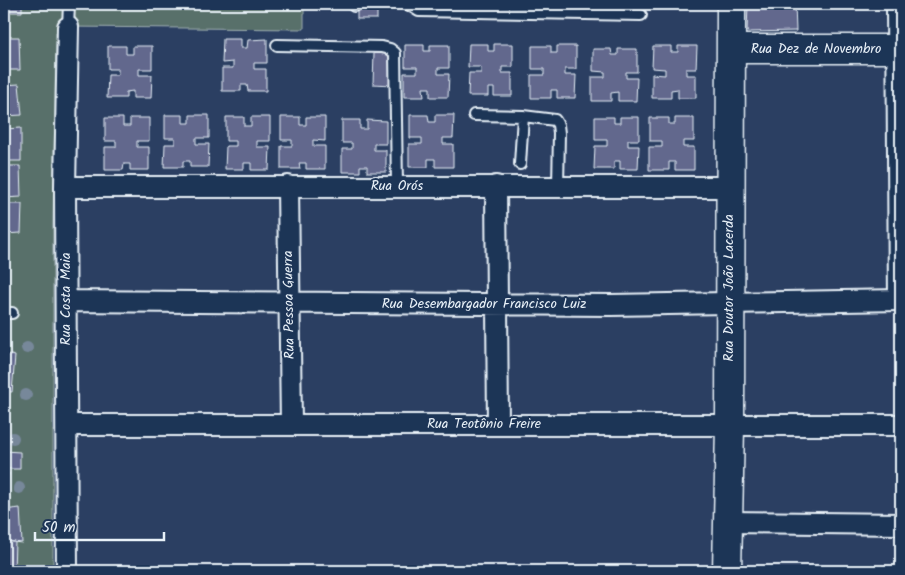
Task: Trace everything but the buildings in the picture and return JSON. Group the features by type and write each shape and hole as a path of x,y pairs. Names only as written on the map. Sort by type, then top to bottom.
{"main road":[{"name":"Rua Doutor João Lacerda","path":"727,571 730,426 729,187 731,4"},
{"name":"Rua Dez de Novembro","path":"731,49 899,49"}],"street":[{"path":"897,4 899,49 900,300"},
{"name":"Rua Costa Maia","path":"67,571 65,187 68,27"},
{"name":"Rua Pessoa Guerra","path":"288,186 291,424"},
{"path":"496,186 498,424"},
{"name":"Rua Orós","path":"65,187 729,187"},
{"name":"Rua Desembargador Francisco Luiz","path":"66,301 729,304 900,300"},
{"name":"Rua Teotônio Freire","path":"67,425 901,425"},
{"path":"728,522 901,524"}],"lane":[{"path":"68,27 69,4"},
{"path":"408,4 419,12 641,15"},
{"path":"277,45 382,47 390,48 395,53 397,186"},
{"path":"474,115 523,116 555,120 558,125 558,186"},
{"path":"520,164 523,116"}],"green space":[{"path":"4,4 304,4 304,29 68,27 61,32 56,32 53,224 53,571 4,571"}]}
